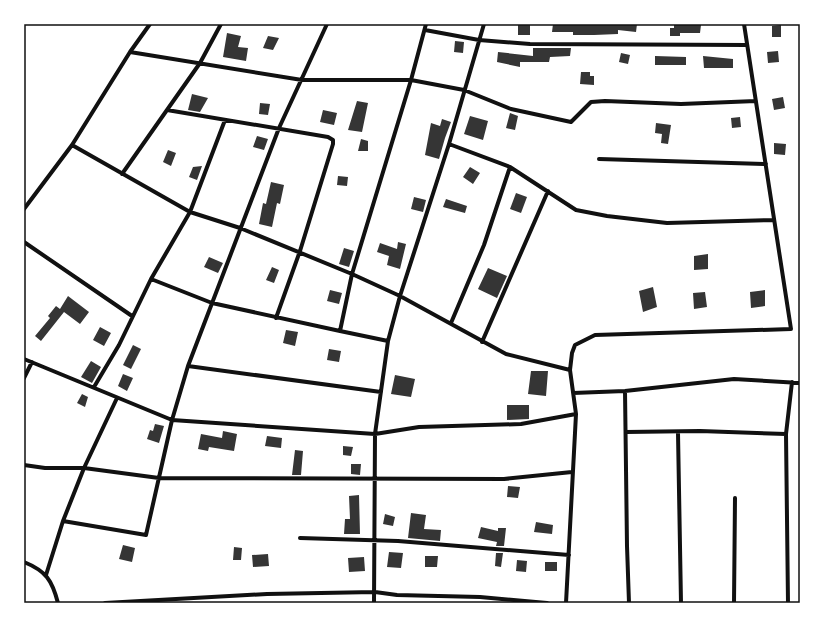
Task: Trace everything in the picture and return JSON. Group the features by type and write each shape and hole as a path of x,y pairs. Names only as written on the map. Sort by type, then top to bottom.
{"street":[{"path":"24,209 72,145 130,52 150,24"},
{"path":"122,174 200,63 221,24"},
{"path":"63,522 146,535 172,420 188,366 279,128 327,24"},
{"path":"340,331 352,274 411,80 426,24"},
{"path":"374,603 376,479 375,434 388,340 400,296 449,144 484,24"},
{"path":"566,603 576,414 570,370 572,353 575,345 595,335 791,329 744,24"},
{"path":"425,30 479,40 530,44 747,46"},
{"path":"130,52 302,80 411,80 464,90 511,109 571,122 591,102 605,101 681,104 756,101"},
{"path":"167,110 279,128 328,137 333,140 300,251 276,318"},
{"path":"94,387 119,345 150,279 190,212 225,120"},
{"path":"449,144 510,167 576,210 607,216 667,222 774,220"},
{"path":"72,145 190,212 240,228 300,251 352,274 400,296 506,354 570,370"},
{"path":"599,159 766,164"},
{"path":"451,323 484,245 510,167"},
{"path":"482,342 548,191"},
{"path":"24,242 132,316"},
{"path":"150,279 212,303 276,318 388,340"},
{"path":"24,359 172,420 375,434 419,427 521,424 576,414"},
{"path":"24,378 32,362"},
{"path":"188,366 381,392"},
{"path":"573,393 625,391 734,379 800,383"},
{"path":"788,603 786,434 792,382"},
{"path":"625,391 630,603"},
{"path":"46,575 63,522 84,468 117,398"},
{"path":"626,432 678,433 700,431 786,434"},
{"path":"678,433 682,603"},
{"path":"24,465 45,468 84,468 159,478 504,480 572,472"},
{"path":"734,603 735,498"},
{"path":"300,538 398,541 568,555"},
{"path":"24,562 37,568 46,575 54,586 58,603"},
{"path":"105,603 268,594 375,592 397,595 480,597 547,603"}],"building":[{"path":"518,24 530,24 530,35 518,35"},
{"path":"553,24 637,24 636,32 618,30 618,34 573,35 573,32 552,32"},
{"path":"674,24 701,25 700,33 680,33 680,36 670,36 670,28 674,28"},
{"path":"781,25 781,37 772,37 772,26"},
{"path":"227,33 241,36 238,47 248,48 246,61 223,57"},
{"path":"268,36 279,38 273,50 263,48"},
{"path":"455,41 464,42 463,53 454,52"},
{"path":"533,48 571,48 570,56 550,57 549,62 520,62 520,67 497,62 498,52 533,56"},
{"path":"778,51 779,62 768,63 767,52"},
{"path":"621,53 630,55 628,64 619,62"},
{"path":"655,56 686,57 686,65 655,65"},
{"path":"703,56 733,59 733,68 704,68"},
{"path":"581,72 590,72 590,76 594,76 594,85 580,84"},
{"path":"192,94 208,98 200,112 188,110"},
{"path":"783,97 785,108 774,110 772,99"},
{"path":"357,101 368,103 362,132 348,130"},
{"path":"260,103 270,104 268,115 259,114"},
{"path":"323,110 337,113 334,125 320,122"},
{"path":"510,113 518,116 515,130 506,128"},
{"path":"470,116 488,121 483,140 464,134"},
{"path":"740,117 741,127 732,128 731,118"},
{"path":"442,119 451,122 439,159 425,155 431,123 440,126"},
{"path":"656,123 671,125 668,144 661,143 662,134 655,133"},
{"path":"257,136 268,139 264,150 253,147"},
{"path":"361,139 368,141 368,151 358,151"},
{"path":"774,143 786,144 785,155 774,154"},
{"path":"168,150 176,153 171,166 163,162"},
{"path":"202,166 197,180 189,177 193,167"},
{"path":"470,167 480,173 473,184 463,177"},
{"path":"338,176 348,177 347,186 337,185"},
{"path":"271,182 284,185 280,204 277,203 272,227 259,224 263,203 266,204"},
{"path":"516,193 527,197 521,213 510,209"},
{"path":"414,197 426,200 423,212 411,209"},
{"path":"446,199 467,206 465,213 443,207"},
{"path":"398,242 406,244 400,269 387,265 389,256 377,252 380,243 397,249"},
{"path":"344,248 354,251 349,267 339,264"},
{"path":"708,254 708,269 694,270 694,256"},
{"path":"209,257 223,263 218,273 204,267"},
{"path":"272,267 279,270 274,283 266,280"},
{"path":"488,268 507,276 497,298 478,289"},
{"path":"653,287 657,307 643,312 639,291"},
{"path":"330,290 342,293 339,304 327,301"},
{"path":"765,290 765,306 751,308 750,292"},
{"path":"705,292 707,307 694,309 693,293"},
{"path":"68,296 89,312 80,324 64,312 41,341 35,336 50,318 48,316 56,306 60,309"},
{"path":"100,327 111,333 104,346 93,340"},
{"path":"286,330 298,332 295,346 283,343"},
{"path":"133,345 141,349 131,369 123,365"},
{"path":"329,349 341,351 339,362 327,360"},
{"path":"91,361 101,367 92,383 81,377"},
{"path":"531,371 548,371 546,396 528,394"},
{"path":"123,374 133,378 127,391 118,386"},
{"path":"395,375 415,379 411,397 391,394"},
{"path":"82,394 88,397 85,407 77,403"},
{"path":"507,405 529,405 529,419 507,420"},
{"path":"155,424 164,426 159,443 147,439 150,430 153,431"},
{"path":"223,431 237,434 234,451 209,447 208,451 198,449 201,434 222,438"},
{"path":"267,436 282,438 281,448 265,446"},
{"path":"343,446 353,447 351,456 343,455"},
{"path":"295,450 303,451 301,475 292,475"},
{"path":"351,464 361,464 360,475 351,474"},
{"path":"508,486 520,487 518,498 507,497"},
{"path":"359,495 360,534 344,534 345,519 350,519 349,496"},
{"path":"411,513 426,515 424,529 441,530 440,541 408,538"},
{"path":"385,514 395,517 393,526 383,524"},
{"path":"536,522 553,525 552,534 534,532"},
{"path":"481,527 498,531 498,528 506,528 504,546 496,546 497,542 478,538"},
{"path":"123,545 135,548 132,562 119,559"},
{"path":"234,547 242,548 241,560 233,560"},
{"path":"389,552 403,553 401,568 387,567"},
{"path":"496,553 503,553 501,567 495,566"},
{"path":"268,554 269,566 253,567 252,555"},
{"path":"425,556 438,556 437,567 425,567"},
{"path":"364,557 365,571 349,572 348,558"},
{"path":"517,560 527,561 526,572 516,571"},
{"path":"545,562 557,562 557,571 545,571"}]}
